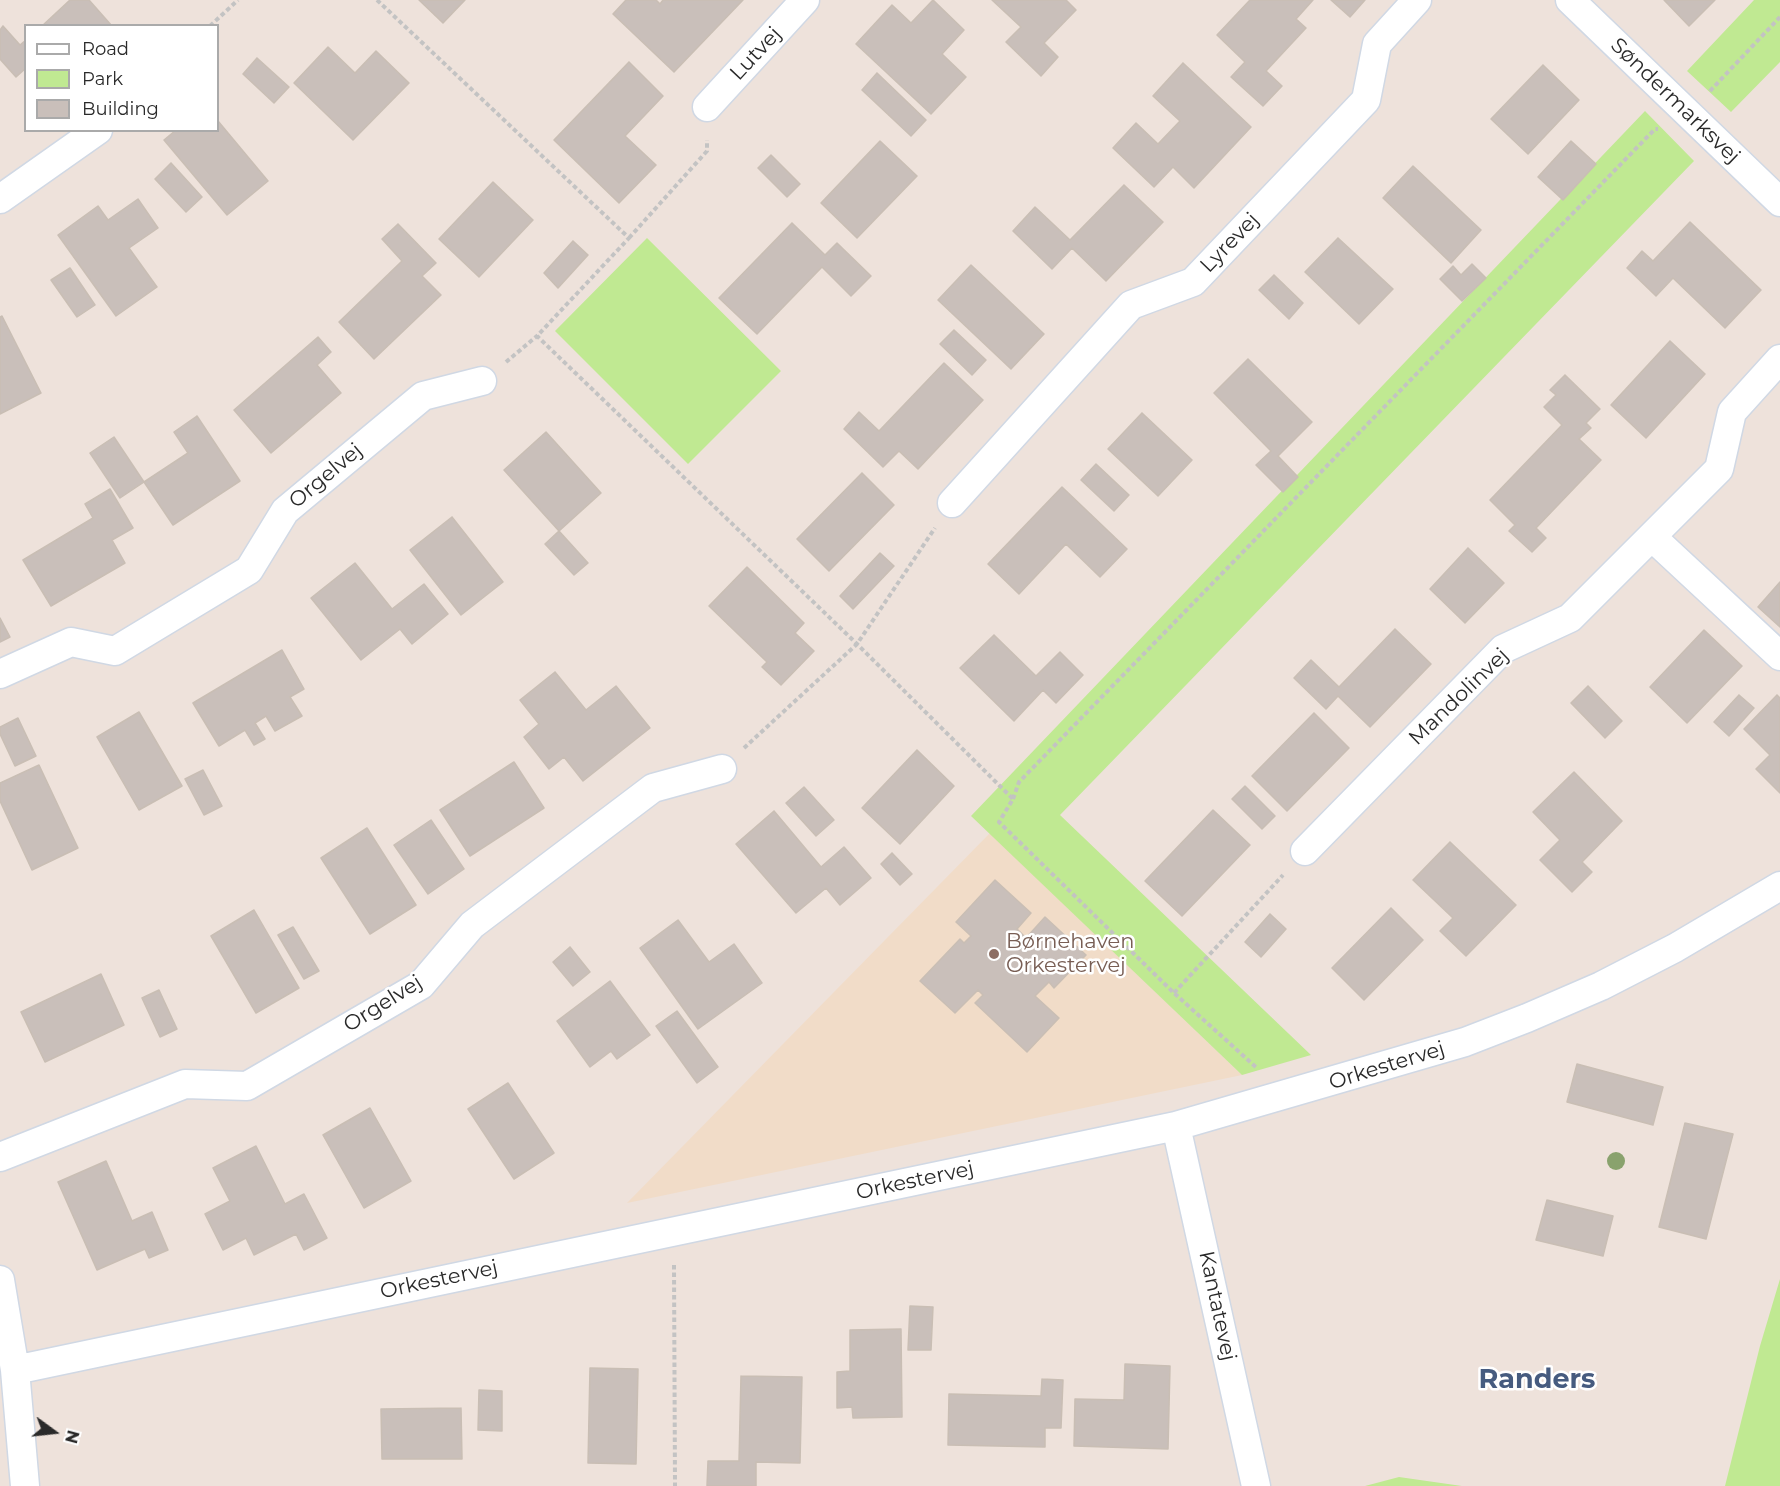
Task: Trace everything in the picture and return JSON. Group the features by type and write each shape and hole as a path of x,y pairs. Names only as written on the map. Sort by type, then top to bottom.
{"street":[{"name":"Lutvej","path":"707,107 805,0"},
{"name":"Lyrevej","path":"952,503 1131,305 1193,282 1366,100 1377,44 1418,0"},
{"name":"Søndermarksvej","path":"1570,0 1780,202"},
{"path":"0,199 95,132"},
{"name":"Mandolinvej","path":"1305,851 1503,649 1570,618 1719,469 1732,412 1780,359"},
{"name":"Orgelvej","path":"0,674 71,642 115,651 249,570 285,511 423,396 482,381"},
{"path":"1652,537 1780,656"},
{"name":"Orgelvej","path":"0,1157 185,1084 247,1086 421,985 472,925 653,788 722,769"},
{"name":"Orkestervej","path":"15,1370 1176,1126 1268,1101 1465,1042 1527,1018 1601,986 1674,948 1780,886"},
{"name":"Kantatevej","path":"1176,1126 1256,1486"},
{"path":"0,1280 15,1370 25,1486"}],"path":[{"path":"212,24 238,0"},
{"path":"377,0 629,238"},
{"path":"1268,1101 1258,1069 1174,993 999,822 1013,799 1019,782 1654,129 1671,128 1780,16"},
{"path":"482,381 537,336 708,150 707,107"},
{"path":"537,336 857,644 1013,799"},
{"path":"722,769 857,644 952,503"},
{"path":"1174,993 1305,851"},
{"path":"673,1231 675,1486"}],"shaded area":[{"name":"Børnehaven Orkestervej","path":"990,833 1242,1075 627,1203"}],"green space":[{"path":"1754,0 1780,0 1780,62 1731,112 1687,71"},
{"path":"1645,111 1694,161 1060,815 1311,1055 1242,1075 971,816"},
{"path":"647,238 781,371 688,464 555,331"},
{"path":"1780,1279 1780,1486 1725,1486 1760,1346"},
{"path":"1399,1477 1462,1486 1365,1486"}],"building":[{"path":"70,0 89,0 110,24 44,24"},
{"path":"419,0 465,0 443,23"},
{"path":"626,0 656,0 660,4 663,0 743,0 674,72 613,14"},
{"path":"933,0 964,30 942,54 966,77 931,114 856,44 892,5 911,23"},
{"path":"992,0 1066,0 1076,10 1044,43 1058,57 1041,76 1006,42 1021,27"},
{"path":"1250,0 1313,0 1296,19 1306,28 1266,71 1282,86 1263,106 1231,77 1245,62 1217,35"},
{"path":"1331,0 1365,0 1350,17"},
{"path":"1664,0 1715,0 1689,26"},
{"path":"3,26 20,45 24,42 24,70 16,77 0,59 0,30"},
{"path":"328,47 355,73 376,51 409,83 353,140 294,83"},
{"path":"257,58 289,87 274,103 243,74"},
{"path":"629,62 663,96 625,136 656,165 619,203 554,140"},
{"path":"1183,63 1251,127 1194,188 1173,167 1154,187 1113,148 1136,123 1158,144 1180,121 1153,96"},
{"path":"1543,65 1579,100 1528,154 1491,119"},
{"path":"877,73 926,120 911,136 862,90"},
{"path":"219,122 268,181 227,215 164,140 174,132 219,132"},
{"path":"880,141 917,176 857,238 821,203"},
{"path":"1571,141 1596,164 1563,200 1538,177"},
{"path":"771,155 800,184 787,197 758,168"},
{"path":"171,163 202,197 186,212 155,179"},
{"path":"1413,166 1481,230 1451,263 1383,198"},
{"path":"493,182 533,220 479,277 439,239"},
{"path":"1124,185 1163,222 1106,281 1072,248 1052,269 1013,231 1035,207 1070,240"},
{"path":"138,199 158,228 129,248 157,287 116,316 58,235 98,206 108,220"},
{"path":"1690,222 1761,290 1725,328 1673,278 1656,296 1627,268 1642,251 1653,261"},
{"path":"792,223 825,255 837,243 871,276 851,296 822,267 757,334 719,298"},
{"path":"398,224 436,263 422,276 441,295 374,359 339,322 402,261 382,239"},
{"path":"1338,238 1393,289 1359,324 1305,272"},
{"path":"573,241 588,255 558,288 544,273"},
{"path":"1472,264 1486,278 1462,301 1440,279 1453,266 1461,275"},
{"path":"971,265 1044,334 1011,369 938,300"},
{"path":"70,268 95,305 77,317 51,280"},
{"path":"1274,275 1303,303 1289,319 1259,290"},
{"path":"2,316 41,393 0,414 0,317"},
{"path":"954,330 986,360 972,375 940,344"},
{"path":"318,337 331,352 317,365 341,393 271,453 234,410"},
{"path":"1670,341 1705,374 1646,438 1611,405"},
{"path":"1248,359 1312,422 1278,456 1298,477 1283,492 1256,465 1271,451 1214,393"},
{"path":"944,363 983,400 918,469 899,451 883,467 844,429 859,412 879,431"},
{"path":"1565,375 1600,409 1586,423 1591,428 1579,439 1601,460 1536,528 1546,538 1532,552 1509,531 1515,525 1490,500 1562,425 1544,407 1556,395 1550,390"},
{"path":"1142,413 1192,460 1158,496 1108,449"},
{"path":"197,416 240,481 173,525 144,482 188,453 174,432"},
{"path":"546,432 601,493 559,531 504,470"},
{"path":"114,437 144,482 120,498 90,453"},
{"path":"1096,464 1129,495 1114,511 1081,480"},
{"path":"862,473 894,505 829,571 797,539"},
{"path":"1062,487 1127,549 1100,577 1066,544 1019,594 988,564"},
{"path":"110,489 133,528 112,540 125,563 51,606 23,560 93,518 85,504"},
{"path":"452,517 503,582 461,615 410,550"},
{"path":"559,531 588,563 574,575 545,544"},
{"path":"1468,548 1504,583 1465,623 1430,589"},
{"path":"880,553 894,566 853,609 840,596"},
{"path":"355,563 392,609 424,584 448,614 412,644 400,629 361,660 311,598"},
{"path":"747,567 804,623 795,633 814,651 781,685 762,667 767,662 709,606"},
{"path":"1780,582 1780,627 1758,607"},
{"path":"0,618 10,637 0,642"},
{"path":"1395,629 1431,664 1370,727 1338,696 1326,709 1294,678 1311,660 1339,687"},
{"path":"1704,630 1742,666 1687,723 1650,687"},
{"path":"994,635 1036,676 1060,652 1083,675 1056,703 1043,690 1014,721 960,668"},
{"path":"282,650 304,689 290,697 302,716 275,731 266,716 255,723 265,739 254,745 245,730 219,746 193,703"},
{"path":"555,672 586,710 616,686 650,728 583,781 564,757 549,769 524,737 539,724 520,700"},
{"path":"1588,686 1622,721 1605,738 1571,703"},
{"path":"1739,695 1754,708 1729,736 1714,722"},
{"path":"1777,695 1780,698 1780,793 1756,769 1770,755 1744,729"},
{"path":"139,712 182,786 139,810 97,737"},
{"path":"1314,713 1349,748 1287,811 1252,776"},
{"path":"18,718 36,756 15,766 0,734 0,727"},
{"path":"917,750 954,786 900,844 862,808"},
{"path":"514,762 544,808 470,856 440,810"},
{"path":"39,765 78,848 32,870 0,801 0,783"},
{"path":"203,770 222,806 204,815 185,779"},
{"path":"1574,772 1622,821 1582,862 1592,872 1572,892 1540,860 1560,840 1533,812"},
{"path":"1245,786 1275,816 1262,829 1232,799"},
{"path":"804,787 834,820 816,836 786,803"},
{"path":"1213,810 1250,845 1182,916 1145,881"},
{"path":"774,811 821,867 844,847 871,878 840,905 826,888 796,913 736,844"},
{"path":"431,820 464,869 428,894 394,845"},
{"path":"367,828 416,905 370,934 321,858"},
{"path":"1450,842 1516,905 1466,956 1440,931 1453,918 1413,880"},
{"path":"892,853 912,874 900,885 881,864"},
{"path":"995,880 1031,913 1017,929 1026,938 1045,917 1086,955 1054,988 1049,982 1035,996 1059,1018 1027,1052 975,1003 983,995 978,990 955,1013 920,981 960,939 964,943 971,936 956,922"},
{"path":"1391,908 1423,940 1364,1000 1332,968"},
{"path":"254,910 299,988 256,1013 211,936"},
{"path":"1270,914 1286,929 1261,957 1245,942"},
{"path":"678,920 709,962 734,944 762,983 698,1029 640,948"},
{"path":"293,927 319,971 304,979 278,935"},
{"path":"570,947 590,972 573,986 553,962"},
{"path":"101,974 124,1025 45,1062 21,1012"},
{"path":"610,981 650,1035 617,1059 611,1051 590,1067 557,1021"},
{"path":"159,990 177,1029 160,1037 142,998"},
{"path":"677,1011 718,1067 697,1083 656,1026"},
{"path":"1577,1064 1663,1087 1653,1125 1567,1102"},
{"path":"508,1083 554,1153 514,1179 468,1109"},
{"path":"370,1108 411,1181 364,1208 323,1135"},
{"path":"1685,1123 1733,1134 1706,1239 1659,1227"},
{"path":"256,1146 285,1204 304,1194 327,1238 304,1250 296,1234 254,1255 246,1238 223,1250 205,1214 230,1201 213,1168"},
{"path":"106,1161 132,1221 152,1212 168,1250 149,1258 145,1249 97,1270 58,1182"},
{"path":"1547,1200 1613,1216 1603,1256 1536,1240"},
{"path":"910,1306 933,1307 931,1350 908,1350"},
{"path":"901,1329 902,1417 853,1418 852,1407 837,1408 837,1372 850,1371 850,1330"},
{"path":"1125,1364 1170,1366 1168,1449 1074,1446 1075,1399 1124,1400"},
{"path":"590,1368 638,1369 636,1464 588,1463"},
{"path":"741,1376 802,1377 800,1463 756,1462 756,1486 707,1486 708,1461 739,1461"},
{"path":"1042,1379 1063,1380 1061,1428 1045,1428 1045,1447 948,1445 949,1394 1041,1396"},
{"path":"479,1390 502,1391 502,1431 478,1430"},
{"path":"461,1408 462,1459 382,1459 381,1409"}],"place":[{"name":"Børnehaven Orkestervej","path":"994,954"}],"district":[{"name":"Randers","path":"1537,1380"}]}
